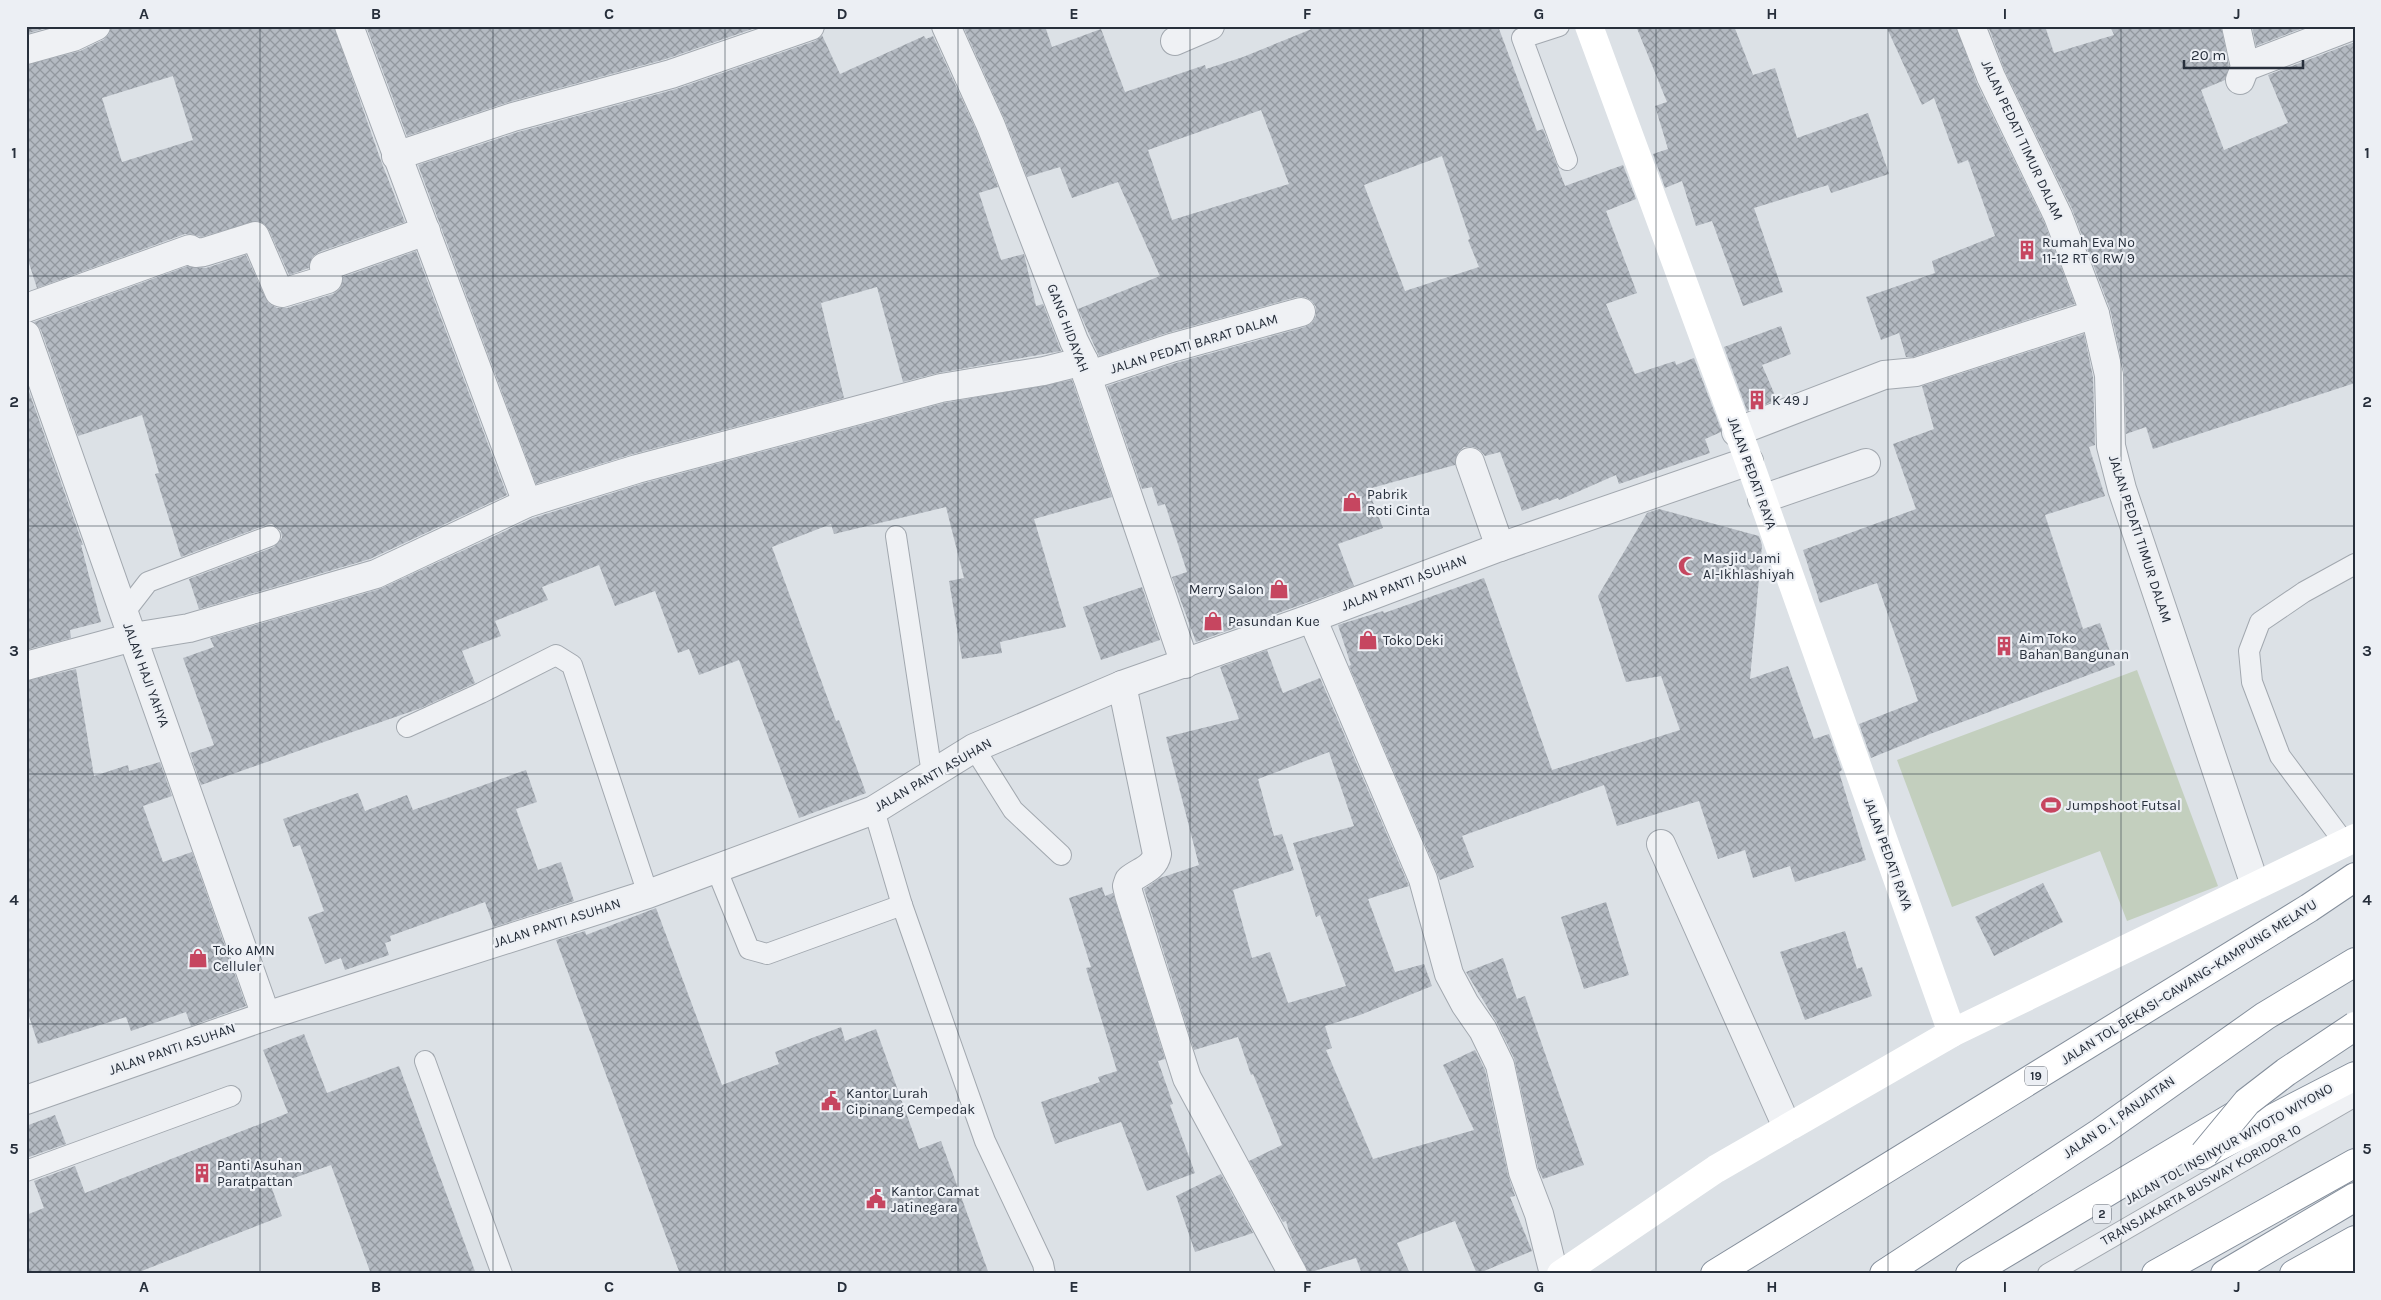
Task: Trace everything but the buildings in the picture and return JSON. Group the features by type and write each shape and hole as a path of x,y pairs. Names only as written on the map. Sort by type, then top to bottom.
{"main road":[{"name":"JALAN PEDATI RAYA","path":"1589,26 1736,432 1749,461 1952,1033"},
{"path":"1561,1274 1716,1169 1787,1126 1952,1033 2350,840"},
{"name":"JALAN TOL BEKASI–CAWANG–KAMPUNG MELAYU","path":"1715,1274 2309,908 2355,877"},
{"name":"JALAN D. I. PANJAITAN","path":"1884,1274 2101,1132 2264,1016 2355,962"},
{"path":"2204,1154 2247,1102 2286,1072 2355,1026"},
{"path":"1970,1274 2355,1042"},
{"name":"JALAN TOL INSINYUR WIYOTO WIYONO","path":"2000,1274 2204,1154 2355,1076"},
{"path":"2156,1274 2355,1163"},
{"path":"2225,1274 2355,1197"},
{"path":"2294,1274 2355,1240"},
{"path":"2339,1274 2355,1266"}],"street":[{"path":"26,50 73,37 96,26"},
{"path":"349,26 396,156 528,503"},
{"path":"396,156 513,117 671,74 810,26"},
{"name":"GANG HIDAYAH","path":"946,26 991,126 1085,369 1185,664"},
{"path":"1175,40 1210,26"},
{"name":"JALAN PEDATI TIMUR DALAM","path":"1971,26 1991,77 2058,216 2095,314 2109,375 2110,441 2113,455 2254,885"},
{"path":"2236,26 2242,74 2352,26"},
{"path":"26,308 190,249 195,252 204,252 253,236 257,238 279,292 282,293 328,278 324,267 426,231"},
{"name":"JALAN PEDATI BARAT DALAM","path":"26,666 129,625 189,628 376,574 528,503 637,469 941,388 1044,371 1085,369 1171,348 1301,312"},
{"path":"1736,432 1884,375 1916,372 2095,314"},
{"name":"JALAN HAJI YAHYA","path":"26,335 266,1016"},
{"name":"JALAN PANTI ASUHAN","path":"26,1100 266,1016 648,894 874,810 974,748 1122,685 1312,618 1500,547 1749,461"},
{"path":"1470,462 1500,547"},
{"path":"1762,499 1866,463"},
{"path":"1312,618 1423,879 1449,974 1465,1004 1483,1030 1500,1065 1523,1172 1538,1214 1554,1274"},
{"path":"1122,685 1157,854 1156,861 1148,869 1129,880 1127,886 1129,895 1187,1078 1215,1133 1272,1230 1293,1274"},
{"path":"1661,844 1787,1126"}],"lane":[{"path":"1559,26 1522,38 1567,160"},
{"path":"129,625 148,582 270,536"},
{"path":"896,536 932,774"},
{"path":"2350,840 2280,756 2252,682 2249,651 2260,622 2304,592 2355,564"},
{"path":"407,727 481,693 556,655 564,659 572,665 648,894"},
{"path":"974,748 1013,810 1061,856"},
{"path":"874,810 902,905 985,1141 1043,1264 1045,1274"},
{"path":"716,868 749,949 767,954 902,905"},
{"path":"426,1061 502,1274"},
{"path":"26,1172 231,1096"},
{"name":"TRANSJAKARTA BUSWAY KORIDOR 10","path":"2048,1274 2355,1096"},
{"path":"2178,1274 2355,1176"}],"green space":[{"name":"Jumpshoot Futsal","path":"2137,670 2218,886 2127,921 2100,851 1952,907 1897,760"}],"place":[{"name":"Rumah Eva No 11-12 RT 6 RW 9","path":"2027,250"},
{"name":"K 49 J","path":"1757,400"},
{"name":"Pabrik Roti Cinta","path":"1352,502"},
{"name":"Masjid Jami Al-Ikhlashiyah","path":"1688,566"},
{"name":"Merry Salon","path":"1279,589"},
{"name":"Pasundan Kue","path":"1213,621"},
{"name":"Toko Deki","path":"1368,640"},
{"name":"Aim Toko Bahan Bangunan","path":"2004,646"},
{"name":"Jumpshoot Futsal","path":"2051,805"},
{"name":"Toko AMN Celluler","path":"198,958"},
{"name":"Kantor Lurah Cipinang Cempedak","path":"831,1101"},
{"name":"Panti Asuhan Paratpattan","path":"202,1173"},
{"name":"Kantor Camat Jatinegara","path":"876,1199"}]}
